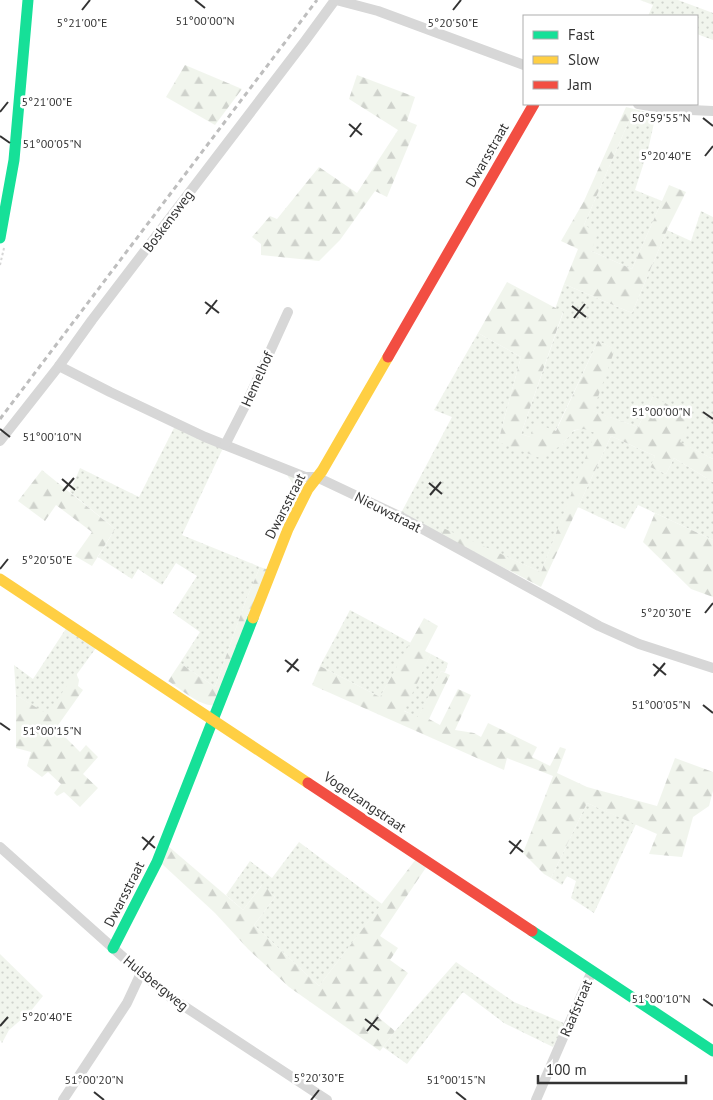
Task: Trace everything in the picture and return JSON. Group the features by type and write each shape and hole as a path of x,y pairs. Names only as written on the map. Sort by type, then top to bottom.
{"street":[{"path":"0,238 14,160 28,0"},
{"path":"341,1 412,23 523,65"},
{"name":"Boskensweg","path":"0,441 305,41 341,1"},
{"name":"Dwarsstraat","path":"113,948 157,862 288,528 308,489 322,471 533,105"},
{"path":"646,105 713,111"},
{"name":"Hemelhof","path":"224,445 247,402 288,312"},
{"name":"Nieuwstraat","path":"59,366 224,445 305,477 316,478 399,516 599,626 639,644 713,668"},
{"name":"Vogelzangstraat","path":"0,579 713,1051"},
{"name":"Hulsbergweg","path":"0,847 170,997 327,1100"},
{"name":"Raafstraat","path":"536,1100 592,971"},
{"path":"63,1100 127,1003 141,973"}],"green space":[{"path":"640,0 678,0 713,13 713,40 698,34 698,15 648,15 653,5"},
{"path":"185,65 242,89 215,125 166,97"},
{"path":"357,75 415,97 407,121 417,125 387,197 375,191 340,240 319,261 261,255 261,244 252,237 270,216 277,219 319,167 357,193 398,130 349,99"},
{"path":"626,107 634,109 584,225 598,233 591,251 632,269 669,185 686,192 667,230 632,313 564,284 578,249 561,241 584,201"},
{"path":"634,109 656,114 648,150 635,190 662,201 632,269 591,251 584,225"},
{"path":"701,211 713,217 713,459 679,442 653,396 638,427 592,411 614,349 598,341 555,432 530,437 521,434 563,313 555,309 564,284 632,313 667,230 691,241"},
{"path":"507,282 563,312 521,434 530,437 535,423 556,431 598,341 615,349 593,411 638,427 653,396 691,418 680,442 713,459 713,482 674,458 666,474 650,467 655,456 611,436 541,587 441,535 443,528 541,572 595,433 584,429 574,430 562,445 540,458 498,442 521,357 478,333"},
{"path":"478,333 521,357 498,442 562,445 573,431 584,428 596,433 541,572 443,529 441,535 401,513 452,417 434,410"},
{"path":"175,426 223,448 182,535 260,567 246,600 215,687 180,663 200,632 173,613 197,576 176,563 162,585 138,569 132,579 98,557 115,529 70,492 80,468 139,497"},
{"path":"611,436 655,456 651,467 666,474 674,458 713,482 713,540 638,505 625,529 578,507"},
{"path":"42,470 115,529 92,566 75,556 92,532 56,505 45,521 18,501"},
{"path":"286,473 303,481 304,485 300,495"},
{"path":"655,513 713,540 713,597 691,589 643,542"},
{"path":"260,567 269,570 214,705 203,703 168,681 180,663 215,687 246,600"},
{"path":"350,610 411,643 380,697 320,666"},
{"path":"424,618 438,626 425,651 431,654 404,711 418,717 441,671 450,675 429,719 440,725 458,689 471,695 455,730 474,733 481,737 488,723 537,747 532,757 550,766 560,747 566,749 557,773 587,787 657,806 675,758 713,772 713,791 709,806 693,817 682,857 649,854 657,834 587,803 551,878 544,874 523,853 553,776 507,758 504,770 312,685 320,666 380,697"},
{"path":"67,627 96,648 47,715 16,695 14,665 33,679"},
{"path":"431,654 448,663 445,672 441,671 418,718 403,710"},
{"path":"76,673 79,680 78,686 83,690 56,728 80,752 86,745 98,757 83,774 98,788 80,807 64,792 57,796 54,793 61,784 48,772 42,777 27,766 31,752 16,748 16,695 47,714"},
{"path":"587,803 636,824 594,913 571,898 576,881 567,876 562,885 551,878"},
{"path":"299,842 382,904 319,986 254,925 275,897 262,885 243,910 226,895 250,861 272,878"},
{"path":"168,846 243,910 263,884 275,897 254,925 319,986 416,859 427,866 380,936 398,948 390,960 408,973 378,1017 395,1031 380,1051 289,987 248,949 215,913 161,863"},
{"path":"0,954 43,996 30,1012 9,1030 2,1043 0,1040"},
{"path":"456,962 514,1002 566,1024 553,1047 504,1023 463,992 407,1064 383,1047"}],"railway":[{"path":"0,419 317,0"}],"traffic: fast":[{"path":"0,238 14,160 28,0"},
{"path":"113,948 157,862 253,618"},
{"path":"532,931 713,1051"}],"traffic: slow":[{"path":"253,618 288,529 308,489 322,471 388,357"},
{"path":"0,579 308,783"}],"traffic: jam":[{"path":"388,357 533,105"},
{"path":"308,783 532,931"}]}
